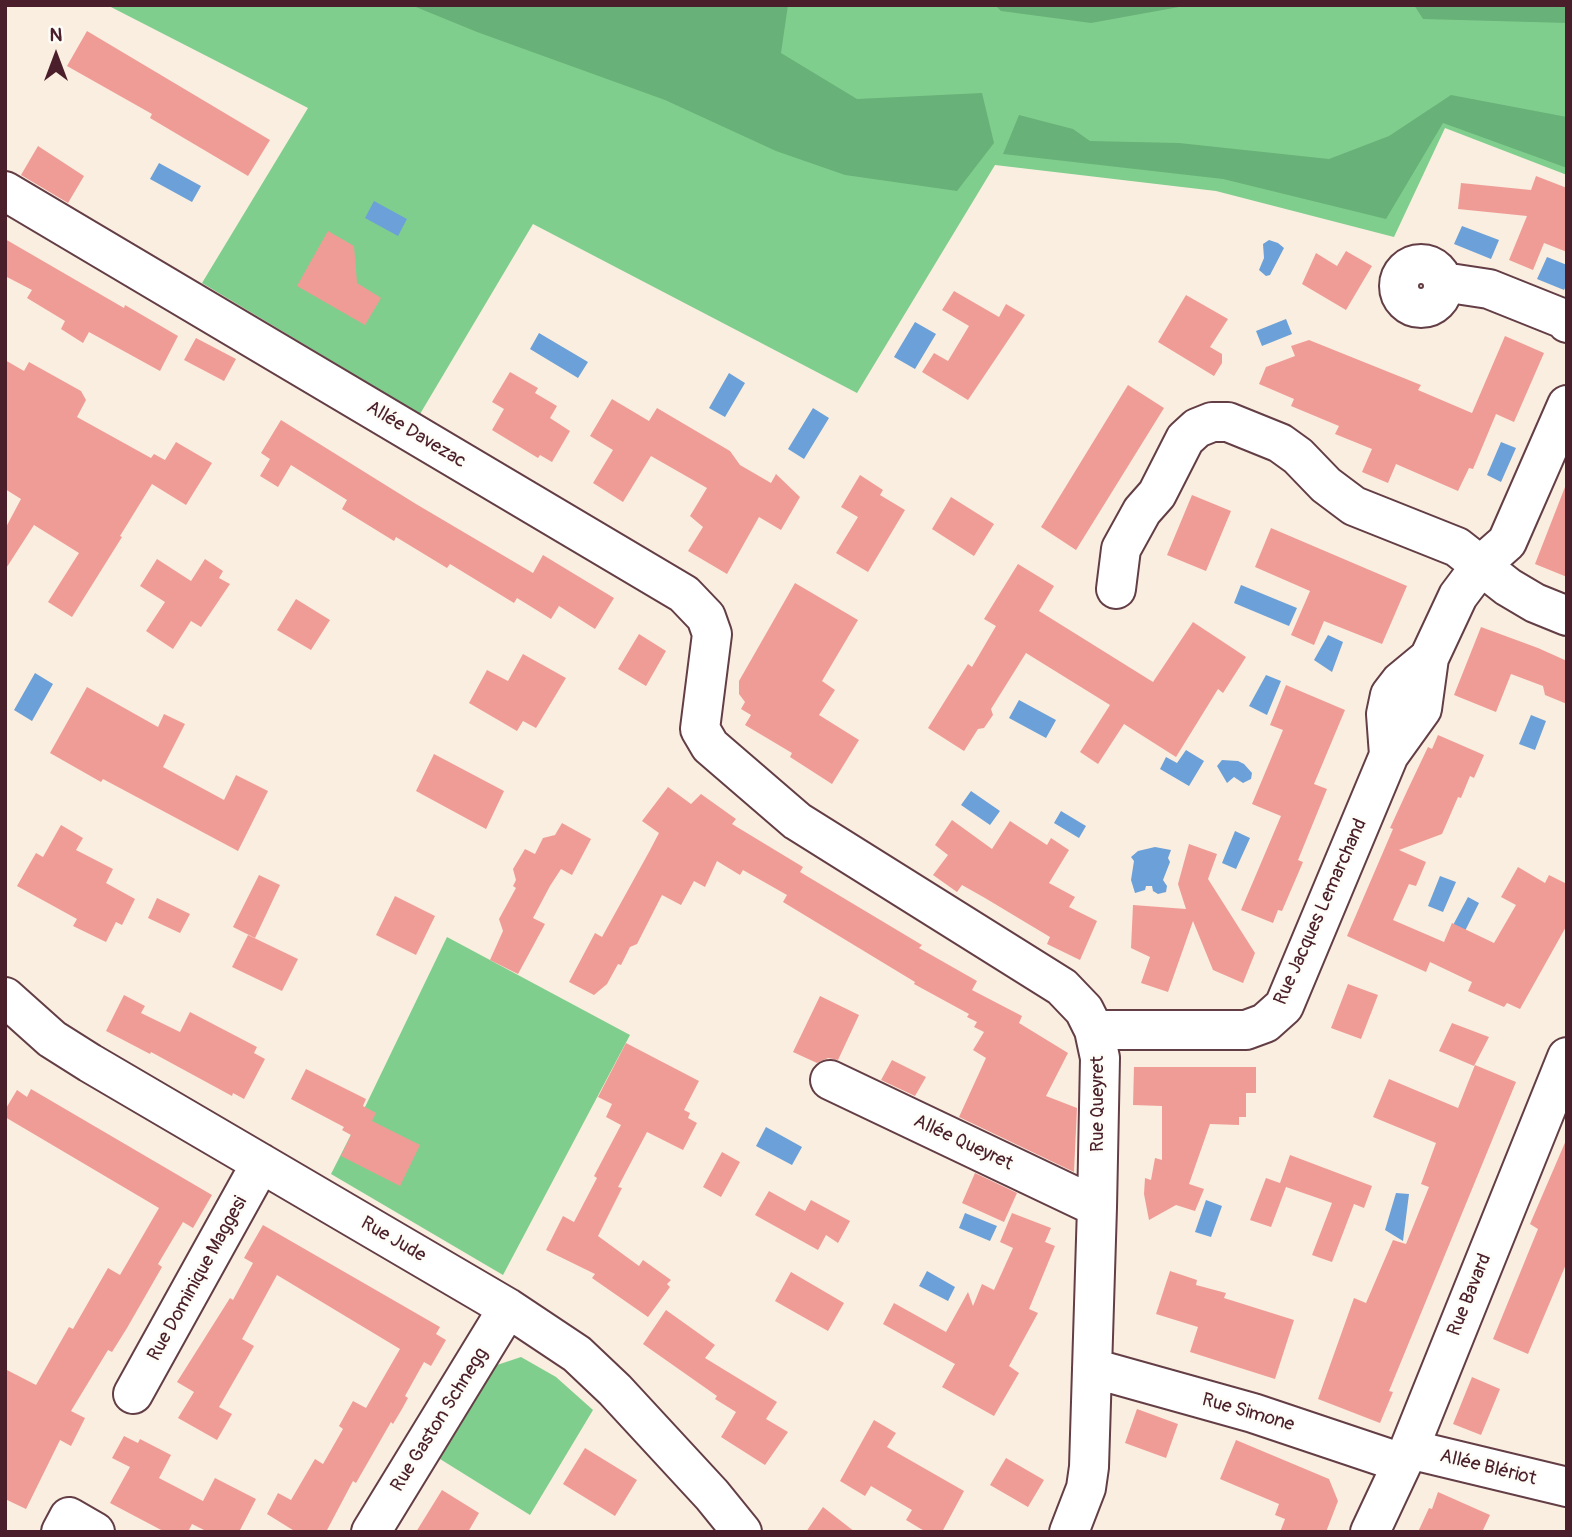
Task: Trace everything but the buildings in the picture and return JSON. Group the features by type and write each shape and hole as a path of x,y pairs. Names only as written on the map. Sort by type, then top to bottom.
{"street":[{"name":"Allée Davezac","path":"5,191 684,594 706,617 712,635 701,721 701,729 710,746"},
{"path":"1443,282 1489,289 1564,319 1567,323"},
{"name":"Rue Jacques Lemarchand","path":"1094,1030 1246,1030 1265,1023 1283,1006 1389,755 1422,709 1429,658 1458,596 1482,564 1507,542 1567,405"},
{"path":"1116,589 1121,550 1142,512 1157,494 1185,439 1197,428 1212,422 1228,422 1280,443 1325,485 1354,506 1457,547 1517,592 1535,603 1567,615"},
{"name":"Rue Queyret","path":"710,746 797,821 1062,986 1084,1010 1094,1030 1100,1058 1090,1467 1086,1488 1069,1532"},
{"name":"Rue Jude","path":"10,1012 90,1063 508,1308 577,1354 615,1390 712,1495 742,1532"},
{"name":"Rue Bavard","path":"1370,1532 1406,1456 1567,1057"},
{"name":"Allée Queyret","path":"830,1080 1097,1207"},
{"name":"Rue Dominique Maggesi","path":"133,1394 261,1163"},
{"name":"Rue Gaston Schnegg","path":"371,1532 508,1308"},
{"name":"Rue Simone","path":"1092,1368 1406,1456"},
{"name":"Allée Blériot","path":"1406,1456 1567,1487"},
{"path":"61,1532 69,1517 95,1532"}],"green space":[{"path":"107,5 1567,5 1567,175 1445,128 1394,237 1216,191 995,165 857,393 533,224 420,414 202,283 308,108"},
{"path":"411,5 788,5 781,53 857,99 982,93 994,143 957,191 845,175 776,151 665,100 477,32"},
{"path":"995,5 1190,5 1091,23 1001,11"},
{"path":"1414,5 1567,5 1567,23 1423,19"},
{"path":"1451,95 1567,117 1567,168 1443,123 1386,219 1223,179 1003,154 1019,115 1073,129 1090,141 1179,143 1329,159 1389,136"},
{"path":"447,937 630,1035 503,1275 331,1174"},
{"path":"521,1357 556,1377 593,1410 530,1515 440,1459 497,1365"}],"water":[{"path":"159,163 201,186 192,202 150,179"},
{"path":"374,201 407,219 398,236 365,218"},
{"path":"1462,226 1499,240 1491,259 1454,244"},
{"path":"1269,240 1284,248 1270,275 1266,276 1259,270 1264,258 1263,244"},
{"path":"1547,257 1567,265 1567,284 1564,290 1537,279"},
{"path":"1286,319 1292,334 1262,346 1256,331"},
{"path":"915,322 936,334 915,369 894,357"},
{"path":"539,333 588,362 578,378 530,349"},
{"path":"729,373 745,383 725,417 709,408"},
{"path":"813,408 829,418 804,459 788,449"},
{"path":"1501,442 1516,448 1501,482 1487,475"},
{"path":"1241,585 1297,608 1289,626 1234,603"},
{"path":"1328,635 1343,642 1332,672 1314,660"},
{"path":"35,673 53,684 32,721 14,710"},
{"path":"1266,675 1281,681 1267,715 1249,706"},
{"path":"1019,700 1056,720 1046,738 1009,718"},
{"path":"1531,715 1546,721 1535,750 1519,744"},
{"path":"1186,750 1204,761 1189,786 1160,769 1166,757 1177,763"},
{"path":"1222,760 1244,764 1252,773 1251,779 1243,783 1234,777 1227,783 1217,766"},
{"path":"971,791 1000,811 990,825 961,805"},
{"path":"1061,811 1086,826 1079,838 1054,823"},
{"path":"1235,831 1250,838 1236,869 1222,863"},
{"path":"1155,847 1171,850 1168,858 1170,862 1163,880 1167,886 1166,892 1158,894 1153,891 1152,886 1146,886 1145,890 1135,893 1131,880 1134,861 1131,857 1138,851"},
{"path":"1440,876 1456,882 1443,912 1428,906"},
{"path":"1468,897 1479,903 1464,933 1452,927"},
{"path":"766,1127 802,1147 792,1165 756,1146"},
{"path":"1396,1193 1409,1194 1403,1241 1385,1230"},
{"path":"1206,1200 1222,1206 1211,1237 1195,1232"},
{"path":"965,1213 997,1226 990,1241 959,1228"},
{"path":"927,1271 955,1287 948,1301 919,1286"}]}
